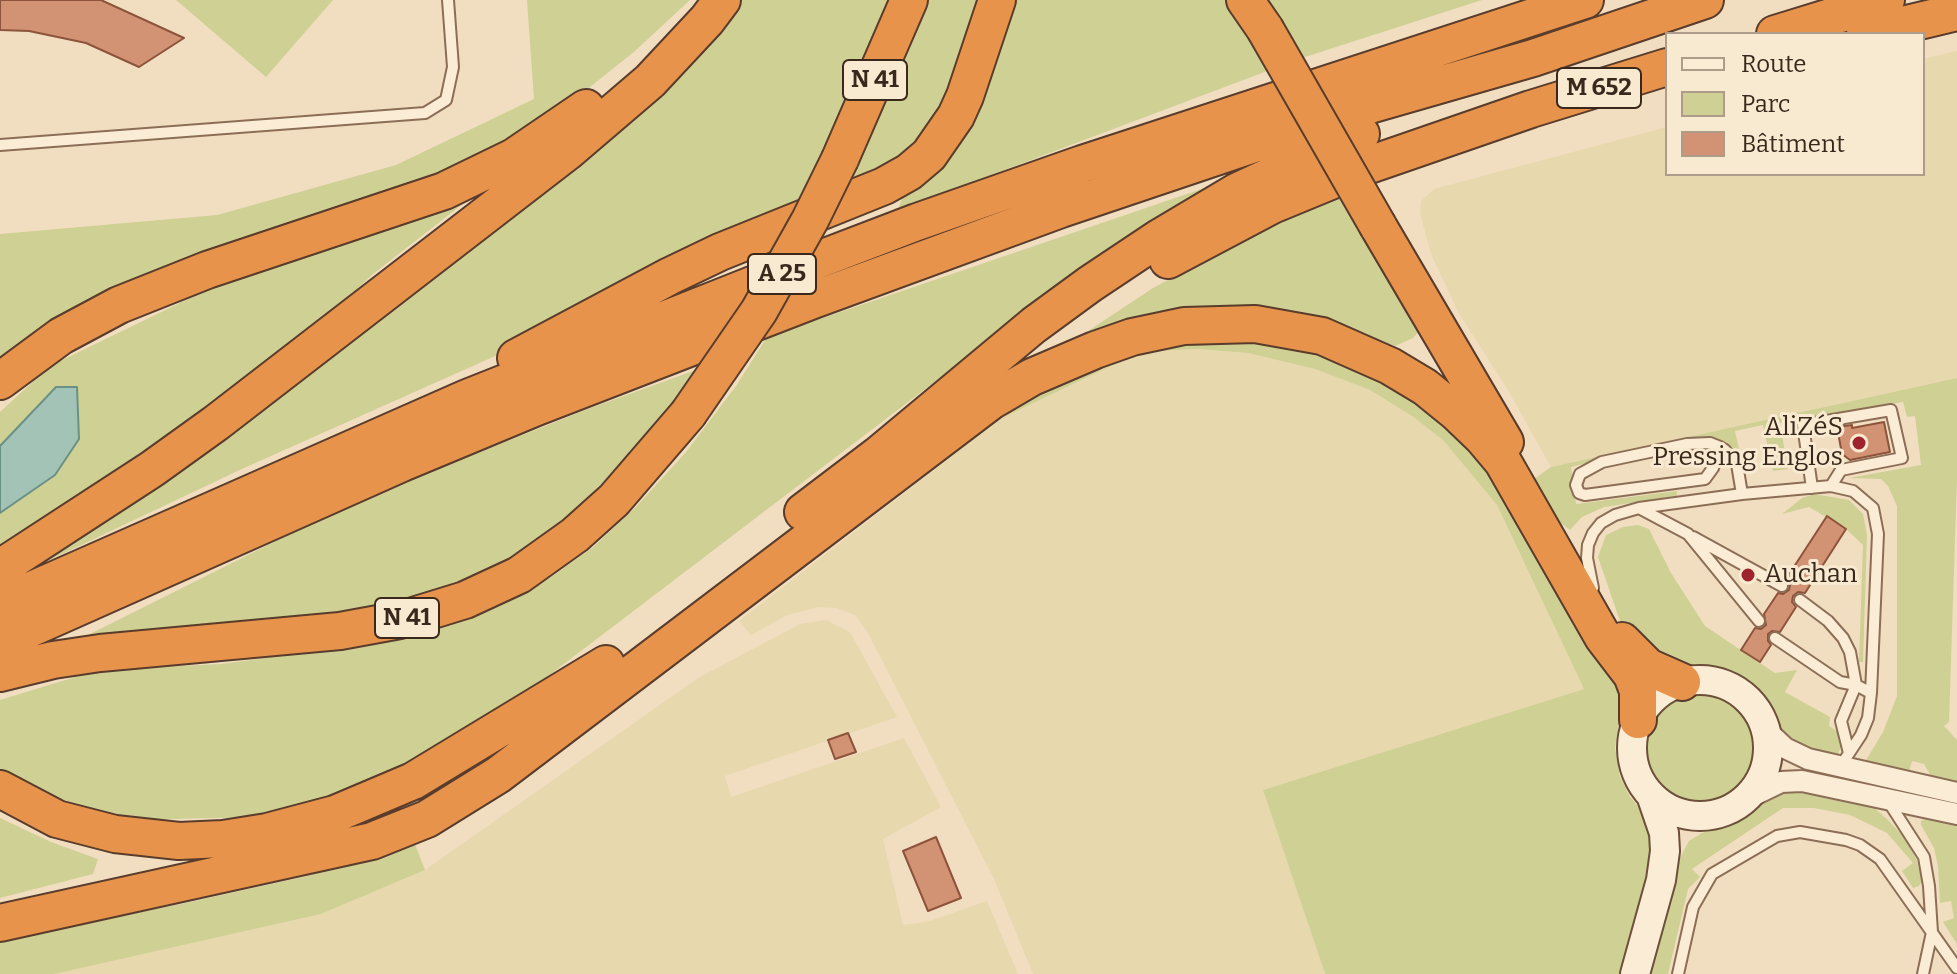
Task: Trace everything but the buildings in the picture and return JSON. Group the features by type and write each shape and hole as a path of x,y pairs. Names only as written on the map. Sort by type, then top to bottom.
{"highway":[{"path":"0,381 61,336 119,305 207,270 415,202 514,157 623,80 706,0"},
{"path":"0,568 120,491 207,430 567,152 650,81 722,0"},
{"name":"N 41","path":"0,673 78,656 350,630 425,614 519,575 575,535 614,500 688,414 759,311 840,159 909,0"},
{"path":"115,553 180,516 302,456 495,369 720,252 884,186 909,172 929,155 956,116 997,0"},
{"path":"1320,88 1379,53 1533,0"},
{"name":"A 25","path":"0,604 467,398 917,222 1082,164 1585,0"},
{"name":"A 25","path":"0,642 402,463 539,406 813,300 1061,209 1373,104 1533,58 1705,0"},
{"path":"1782,32 1886,0"},
{"path":"1254,10 1621,640 1638,660 1658,673 1682,682"},
{"path":"1873,32 1957,12"},
{"path":"339,847 425,800 492,755 878,455 1034,325 1159,238 1238,191 1284,168 1378,126 1501,80 1533,58"},
{"name":"M 652","path":"878,455 1110,294 1236,223 1297,194 1419,147 1665,68"},
{"path":"1531,109 1599,102 1665,86"},
{"path":"0,923 372,841 417,824 488,782 975,412 1010,389 1057,366 1132,337 1199,324 1271,326 1338,342 1409,376 1470,424 1507,469 1597,627 1632,675 1638,691 1638,720"},
{"path":"0,789 57,819 115,834 179,841 223,839 267,832 335,814 404,785 606,664"}],"street":[{"path":"1635,974 1661,880 1665,835 1651,795 1639,779 1633,760 1633,740 1638,720 1653,698 1682,682 1709,680 1734,688 1754,706 1766,730 1769,750 1760,782 1748,798"},
{"path":"1766,730 1797,755 1844,760 1957,793"},
{"path":"1651,795 1679,813 1699,817 1731,809 1781,782 1792,780 1957,814"},
{"path":"1661,880 1684,838 1712,815"}],"lane":[{"path":"0,145 425,113 446,100 451,78 453,67 448,0"},
{"path":"1812,488 1803,425 1891,410 1902,458 1841,470 1831,486"},
{"path":"1720,447 1713,468 1705,479 1585,495 1579,493 1576,485 1580,474 1602,462 1687,444 1710,443 1720,447 1725,450 1737,464 1742,494"},
{"path":"1705,479 1709,499"},
{"path":"1595,598 1587,558 1593,533 1601,523 1615,515 1639,508 1742,494 1831,486 1853,491 1873,508 1878,534 1868,718 1844,760"},
{"path":"1639,508 1782,586"},
{"path":"1688,534 1759,621"},
{"path":"1800,600 1828,621 1850,652 1856,685 1841,721 1844,760"},
{"path":"1775,638 1840,682 1856,685 1871,693"},
{"path":"1887,799 1924,857 1932,932 1923,974"},
{"path":"1678,974 1693,907 1712,874 1777,836 1800,832 1846,840 1860,845 1880,859 1957,968"}],"shaded area":[{"path":"1957,51 1957,378 1551,467 1505,385 1458,312 1431,254 1420,213 1421,201 1434,189 1665,128 1665,176 1925,176 1925,59"},
{"path":"1197,349 1248,353 1315,369 1370,390 1443,440 1497,505 1584,689 1263,790 1325,974 1033,974 994,879 868,633 855,615 837,608 819,607 787,615 751,635 739,621 1000,419 1140,352"},
{"path":"56,387 77,387 79,439 55,475 0,513 0,446"},
{"path":"826,620 850,632 897,717 725,776 731,797 904,738 941,807 883,839 903,925 930,921 987,901 1018,974 51,974 321,914 425,870 698,678 800,624"}],"green space":[{"path":"176,0 333,0 266,77"},
{"path":"527,0 690,0 635,51 555,115 507,144 393,195 171,263 47,324 0,361 0,234 217,215 396,165 534,99"},
{"path":"741,0 890,0 798,210 555,324 493,357 244,468 18,575 730,14"},
{"path":"923,0 984,0 956,90 919,151 846,186"},
{"path":"1015,0 1234,0 1270,70 898,210 904,192"},
{"path":"1269,0 1482,0 1302,58"},
{"path":"1225,181 1029,310 489,721 378,783 257,817 133,820 44,794 0,769 0,700 98,670 221,664 355,646 492,606 550,578 592,548 635,508 686,452 736,386 767,337"},
{"path":"482,189 373,274 288,355 0,551 0,513 55,475 56,387 0,446 0,412 50,366 254,267"},
{"path":"1337,189 1425,325 1413,338 1395,346 1323,321 1041,362 1153,288"},
{"path":"1236,335 1301,343 1407,390 1482,455 1612,665 1626,709 1618,727 1615,748 1620,777 1630,797 1644,812 1658,847 1624,974 1325,974 1263,790 1584,689 1497,505 1443,440 1370,390 1315,369 1248,353 1197,349 1140,352 1000,419 1089,364 1151,343"},
{"path":"704,367 580,516 520,557 445,592 365,610 76,641 306,526 397,485 588,409"},
{"path":"1957,378 1949,722 1944,726 1957,740 1957,781 1931,776 1924,764 1912,761 1909,772 1865,762 1883,732 1897,696 1897,506 1888,486 1881,479 1849,478 1921,465 1915,416 1907,417 1903,402 1780,423 1788,469 1773,471 1763,425 1735,431 1740,453 1724,441 1690,439 1571,467 1576,504 1677,491 1677,496 1604,507 1582,517 1570,530 1558,521 1534,479 1551,467"},
{"path":"1814,494 1849,500 1863,514 1867,535 1863,662 1859,662 1863,545 1846,529 1809,507 1782,514 1802,498"},
{"path":"1638,525 1649,529 1671,573 1705,626 1775,673 1797,670 1785,692 1830,717 1829,726 1838,732 1841,747 1838,754 1832,757 1801,746 1780,728 1761,695 1734,674 1716,667 1671,666 1621,624 1598,557 1606,535 1623,527"},
{"path":"1699,693 1720,697 1738,709 1750,727 1754,748 1750,769 1738,787 1720,799 1699,803 1678,799 1660,787 1648,769 1644,748 1648,727 1660,709 1678,697"},
{"path":"1801,787 1866,801 1905,838 1917,861 1922,881 1919,886 1913,888 1902,871 1913,863 1887,833 1850,815 1814,808 1783,808 1692,869 1700,877 1688,889 1668,974 1648,974 1666,902 1679,860 1689,841 1702,833 1739,822 1782,790"},
{"path":"1927,817 1957,822 1957,944 1943,922 1954,918 1951,901 1940,903 1934,848 1921,825"},
{"path":"0,818 51,842 98,859 93,874 0,898"},
{"path":"413,839 425,870 321,914 54,974 0,974 0,940 308,876"}],"place":[{"name":"AliZéS Pressing Englos","path":"1859,443"},
{"name":"Auchan","path":"1748,575"}]}
